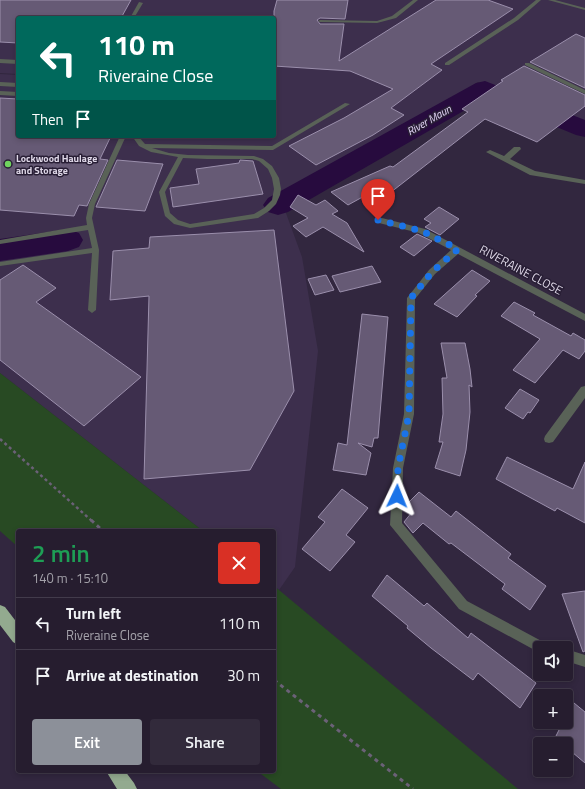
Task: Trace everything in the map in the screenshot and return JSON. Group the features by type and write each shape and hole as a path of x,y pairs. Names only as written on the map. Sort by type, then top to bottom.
{"highway":[{"path":"0,612 16,634"},
{"path":"116,773 128,789"}],"street":[{"path":"0,84 16,85"},
{"path":"505,159 517,149"},
{"path":"490,152 533,173 585,182"},
{"name":"RIVERAINE CLOSE","path":"378,220 422,231 585,318"},
{"path":"458,249 432,272 411,298 409,414 398,468 396,525 463,605 533,643"},
{"path":"549,439 585,390"},
{"path":"573,657 585,661"}],"lane":[{"path":"320,21 378,22 394,17 416,0"},
{"path":"447,64 516,19 539,0"},
{"path":"550,0 585,9"},
{"path":"133,16 141,3"},
{"path":"0,61 16,62"},
{"path":"526,64 585,92"},
{"path":"0,93 16,94"},
{"path":"141,145 273,148 347,104"},
{"path":"92,310 96,250 89,218 92,204 122,138"},
{"path":"135,138 136,141 141,145 160,153 181,157 252,157 261,160 272,171 276,180 278,191 275,201 266,210 256,216 190,226 176,222 167,214 162,192 181,157"},
{"path":"0,242 91,227"},
{"path":"0,264 96,250"}],"path":[{"path":"0,438 101,529"},
{"path":"276,682 412,789"}],"shaded area":[{"path":"0,0 585,0 585,126 478,82 283,205 302,257 318,351 295,567 279,590 276,588 276,529 200,529 0,373 0,74 16,75 16,138 276,138 276,16 16,16 16,74 0,73"}],"green space":[{"path":"0,373 200,529 16,529 16,545 0,531"},
{"path":"276,588 518,789 281,789 260,773 276,773"}],"building":[{"path":"0,0 131,0 122,16 16,16 16,43 0,42"},
{"path":"277,0 348,0 345,19 320,18 317,20 320,24 344,24 339,61 436,0 488,0 513,9 431,64 442,70 391,108 404,115 373,135 316,165 289,146 344,118 393,89 350,71 276,66 276,16 274,16"},
{"path":"576,34 585,38 585,88 530,62"},
{"path":"524,66 585,95 585,106 537,142 485,119 386,196 379,192 371,197 368,194 348,205 331,192 390,166 393,167 468,112 462,109 503,81 501,80"},
{"path":"0,98 16,99 16,138 110,138 100,159 108,160 87,206 79,205 74,216 0,210"},
{"path":"117,160 163,164 145,211 96,207"},
{"path":"240,160 253,161 263,194 173,207 170,188 199,184 196,169 239,163"},
{"path":"298,195 316,205 325,200 338,211 332,214 347,223 364,252 323,227 306,237 293,226 308,218 290,207"},
{"path":"439,207 459,219 440,235 425,227 431,223 424,219"},
{"path":"274,230 294,391 250,470 144,479 149,296 110,300 113,251 149,248 150,237"},
{"path":"417,234 432,241 414,256 400,247"},
{"path":"23,265 56,288 36,302 141,377 84,426 0,360 0,280"},
{"path":"372,266 381,282 340,292 332,276"},
{"path":"472,270 490,281 475,295 477,296 457,317 434,304"},
{"path":"326,275 334,290 315,295 308,279"},
{"path":"514,302 535,313 533,315 571,336 573,333 585,340 585,351 579,359 563,350 535,383 513,370 540,339 501,316"},
{"path":"362,314 388,317 378,438 374,438 372,447 358,443 371,453 366,475 333,470 338,443 347,445"},
{"path":"441,343 465,343 470,369 472,387 469,385 470,412 466,450 460,476 435,468 443,442 439,442 443,414 442,378 447,378"},
{"path":"520,389 539,400 530,413 528,412 523,419 505,408"},
{"path":"507,457 573,489 585,462 585,523 557,508 555,511 496,479"},
{"path":"342,489 368,508 346,535 355,542 330,571 302,549 325,522 318,517"},
{"path":"419,492 451,517 456,511 511,554 508,558 546,586 530,610 502,589 505,584 451,543 449,544 423,523 413,533 404,522 412,512 405,506"},
{"path":"387,575 424,606 427,603 468,638 471,633 536,683 520,708 478,673 473,680 431,648 407,628 408,626 372,596"},
{"path":"585,591 585,651 583,652 562,594"},
{"path":"574,703 585,712 585,763 573,753 573,737 556,737 560,729 573,729"}],"waterway":[{"name":"River Maun","path":"278,205 485,88 585,129"},
{"name":"River Maun","path":"0,250 68,240"}],"place":[{"name":"Lockwood Haulage and Storage","path":"8,164"}],"route":[{"path":"378,220 422,231 458,249 432,272 411,298 409,414 398,468 397,496"}]}
